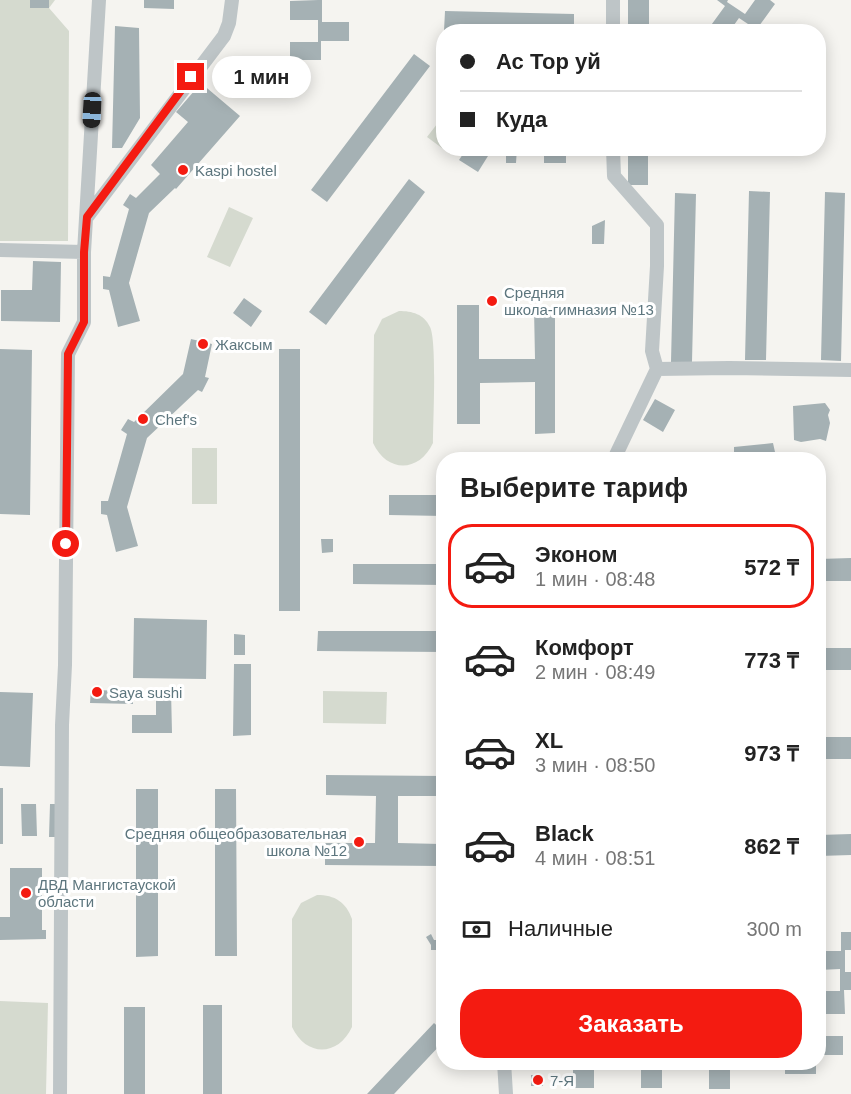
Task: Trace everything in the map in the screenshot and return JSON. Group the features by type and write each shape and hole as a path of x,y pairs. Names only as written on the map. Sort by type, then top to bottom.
{"street":[{"path":"60,1094 62,725 65,665 68,354 84,322 84,252 99,0"},
{"path":"87,217 224,36 230,23 232,0"},
{"path":"613,0 613,24"},
{"path":"613,156 614,177 657,225 652,351 657,369 617,452"},
{"path":"0,250 84,252"},
{"path":"657,369 693,367 851,370"},
{"path":"504,1070 506,1094"}],"shaded area":[{"path":"0,0 55,0 49,8 69,31 68,241 0,241"},
{"path":"436,125 436,144 427,137"},
{"path":"229,207 253,218 230,267 207,257"},
{"path":"399,311 417,314 430,327 434,364 433,443 420,460 403,466 386,460 373,443 374,335 382,319"},
{"path":"192,448 217,448 217,504 192,504"},
{"path":"323,691 387,692 386,724 323,723"},
{"path":"317,895 329,896 339,901 347,908 352,919 352,1027 339,1044 322,1050 305,1044 292,1027 292,919 301,903"},
{"path":"0,1001 48,1003 46,1094 0,1094"}],"building":[{"path":"30,0 49,0 49,8 30,8"},
{"path":"144,0 174,0 174,9 144,8"},
{"path":"322,0 322,22 349,22 349,41 321,41 321,60 290,60 290,42 318,42 318,20 290,20 290,1"},
{"path":"628,0 649,0 649,24 628,24"},
{"path":"717,0 728,0 727,2 745,14 755,0 770,0 775,4 760,24 748,24 739,18 735,24 712,24 725,6"},
{"path":"445,11 574,14 574,24 444,24"},
{"path":"115,26 139,28 140,118 122,148 112,148"},
{"path":"414,54 430,66 327,202 311,190"},
{"path":"201,83 240,116 176,189 149,213 129,283 140,321 118,327 109,290 103,289 103,276 110,277 129,209 123,205 130,194 136,198 160,174 151,165 188,122 176,112"},
{"path":"462,156 488,156 478,172 459,160"},
{"path":"506,156 516,156 516,163 506,163"},
{"path":"544,156 566,156 566,163 544,163"},
{"path":"628,156 648,156 648,185 628,185"},
{"path":"409,179 425,192 326,325 309,312"},
{"path":"749,191 770,192 766,360 745,360"},
{"path":"825,192 845,193 841,361 821,360"},
{"path":"675,193 696,194 692,362 671,362"},
{"path":"605,220 604,244 592,244 592,226"},
{"path":"33,261 61,262 60,322 1,321 1,290 32,290"},
{"path":"244,298 262,311 251,327 233,313"},
{"path":"457,305 479,305 479,359 535,359 534,308 555,308 555,433 535,434 535,382 480,383 480,424 457,424"},
{"path":"191,339 212,344 205,377 209,378 202,392 198,390 147,438 127,507 138,546 116,552 107,515 101,514 101,501 108,501 127,434 121,430 128,419 134,422 183,374"},
{"path":"0,349 32,350 30,515 0,514"},
{"path":"279,349 300,349 300,611 279,611"},
{"path":"655,399 675,410 663,432 643,420"},
{"path":"825,403 830,410 826,441 820,439 801,442 794,440 793,406"},
{"path":"773,443 775,452 734,452 734,447"},
{"path":"389,495 436,495 436,516 389,515"},
{"path":"321,539 333,539 333,552 322,553"},
{"path":"851,558 851,581 826,581 826,559"},
{"path":"353,564 436,564 436,585 353,584"},
{"path":"134,618 207,620 206,679 133,678"},
{"path":"318,631 436,631 436,652 317,651"},
{"path":"234,634 245,635 245,655 234,655"},
{"path":"826,648 851,648 851,670 826,670"},
{"path":"234,664 251,664 251,735 233,736"},
{"path":"91,690 133,691 133,704 90,703"},
{"path":"156,690 171,690 172,733 132,733 132,715 156,715"},
{"path":"0,692 33,693 30,767 0,766"},
{"path":"826,737 851,737 851,759 826,759"},
{"path":"326,775 436,776 436,796 398,796 398,843 436,844 436,866 325,865 325,843 375,843 376,796 326,795"},
{"path":"0,788 3,788 3,844 0,844"},
{"path":"136,789 158,789 158,956 136,957"},
{"path":"215,789 236,789 237,956 215,956"},
{"path":"21,804 36,804 37,836 22,836"},
{"path":"50,804 56,804 56,837 49,837"},
{"path":"851,834 851,855 826,856 826,835"},
{"name":"ДВД Мангистауской области","path":"10,868 42,868 42,930 46,930 46,939 0,940 0,917 10,917"},
{"path":"841,932 851,932 851,950 845,950 845,972 851,972 851,990 844,990 845,1014 826,1014 826,991 840,991 840,969 826,970 826,951 841,951"},
{"path":"431,934 436,940 436,950 431,950 426,937"},
{"path":"203,1005 222,1005 222,1094 203,1094"},
{"path":"124,1007 145,1007 145,1094 124,1094"},
{"path":"434,1023 436,1025 436,1049 394,1094 367,1094"},
{"path":"826,1036 843,1036 843,1055 826,1055"},
{"path":"573,1070 594,1070 594,1088 573,1088"},
{"path":"641,1070 662,1070 662,1088 641,1088"},
{"path":"709,1070 730,1070 730,1089 709,1089"},
{"path":"785,1070 816,1070 816,1074 785,1074"},
{"path":"531,1075 543,1075 543,1086 531,1086"}],"place":[{"name":"Kaspi hostel","path":"183,170"},
{"name":"Средняя школа-гимназия №13","path":"492,301"},
{"name":"Жаксым","path":"203,344"},
{"name":"Chef's","path":"143,419"},
{"name":"Saya sushi","path":"97,692"},
{"name":"Средняя общеобразовательная школа №12","path":"359,842"},
{"name":"ДВД Мангистауской области","path":"26,893"},
{"name":"7-Я","path":"538,1080"}],"route":[{"path":"66,544 68,354 84,322 84,252 87,217 191,77"}]}
